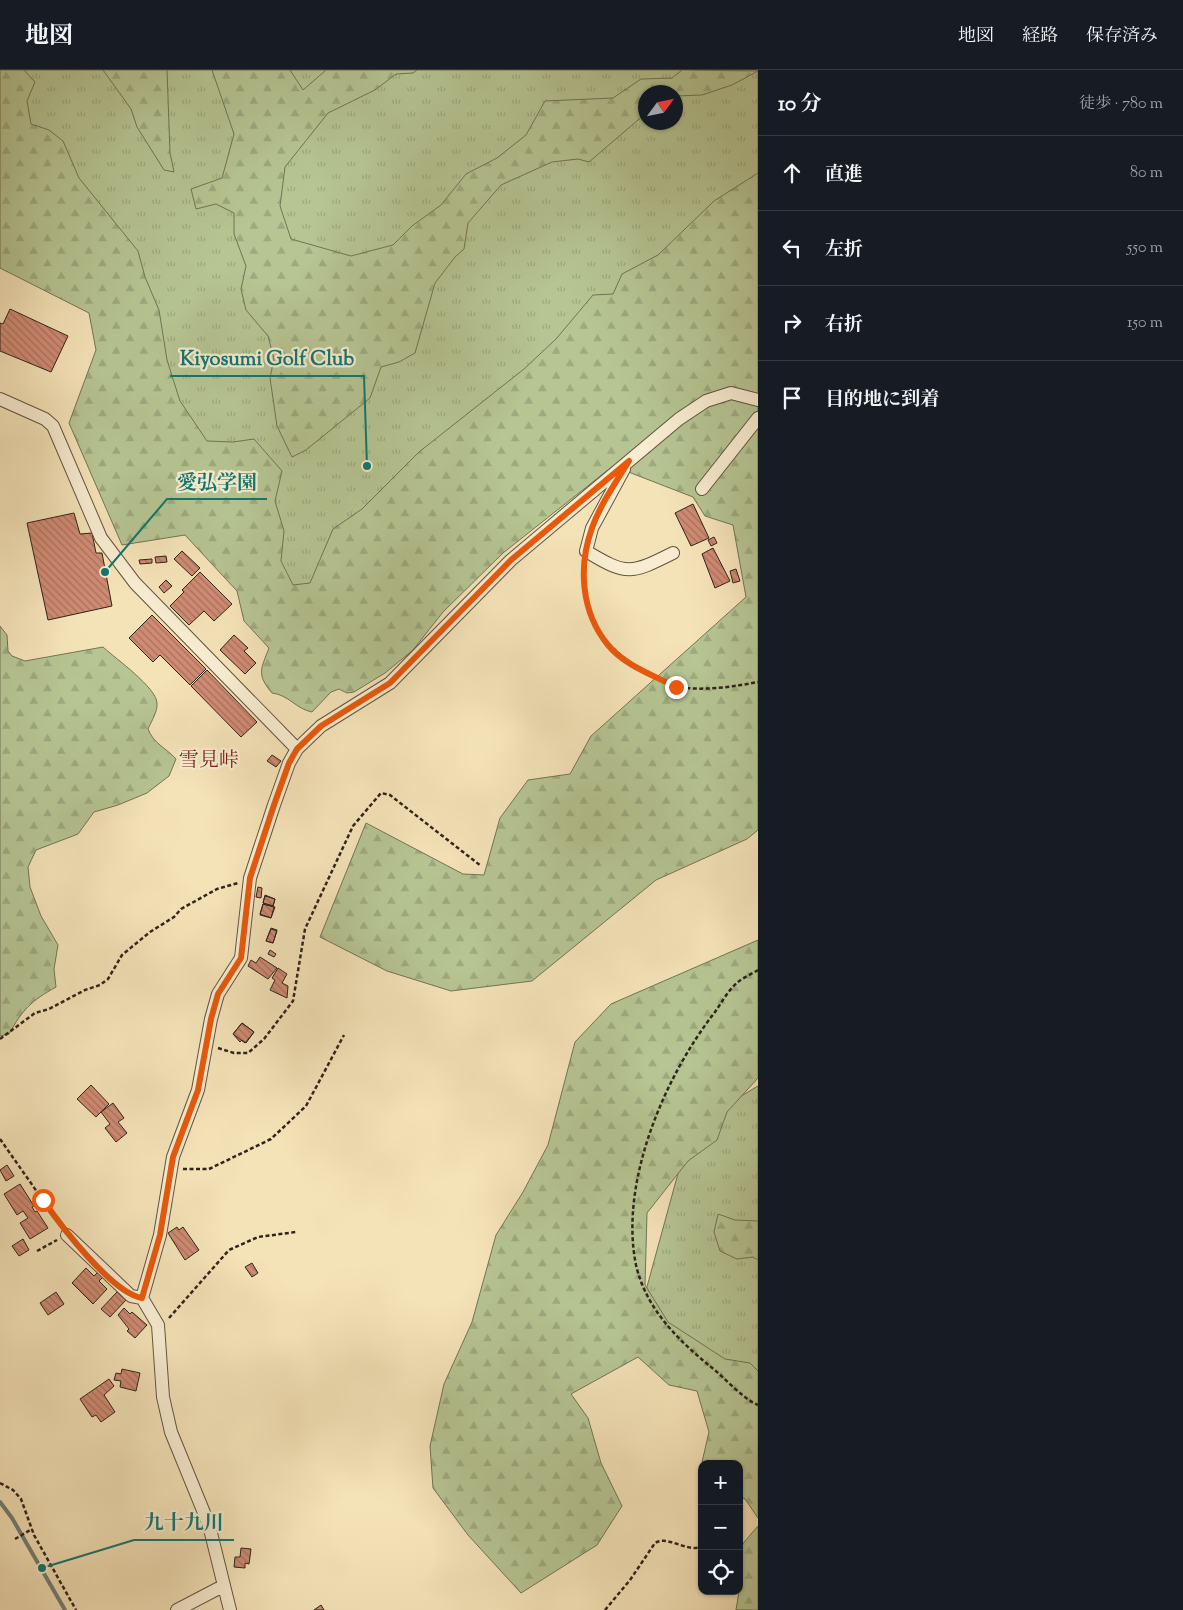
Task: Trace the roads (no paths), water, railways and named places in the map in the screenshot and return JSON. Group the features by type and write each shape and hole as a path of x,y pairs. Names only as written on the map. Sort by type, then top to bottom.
{"street":[{"path":"230,1610 222,1586 209,1525 171,1432 163,1397 158,1325 142,1298 160,1235 173,1157 198,1090 218,994 241,958 250,882 289,763 297,749 321,726 390,683 511,560 679,419 706,401 731,393 758,400"},
{"path":"0,400 45,419 53,426 101,538 135,583 297,749"},
{"path":"702,489 758,418"},
{"path":"629,461 592,528 586,551 614,568 631,570 652,564 673,553"},
{"path":"67,1235 131,1296 142,1298"},
{"path":"177,1610 222,1586"}],"waterway":[{"path":"0,1502 12,1518 65,1610"}],"place":[{"name":"Kiyosumi Golf Club","path":"367,466"},
{"name":"愛弘学園","path":"105,572"},
{"name":"九十九川","path":"42,1568"}],"district":[{"name":"雪見峠","path":"209,761"}]}
